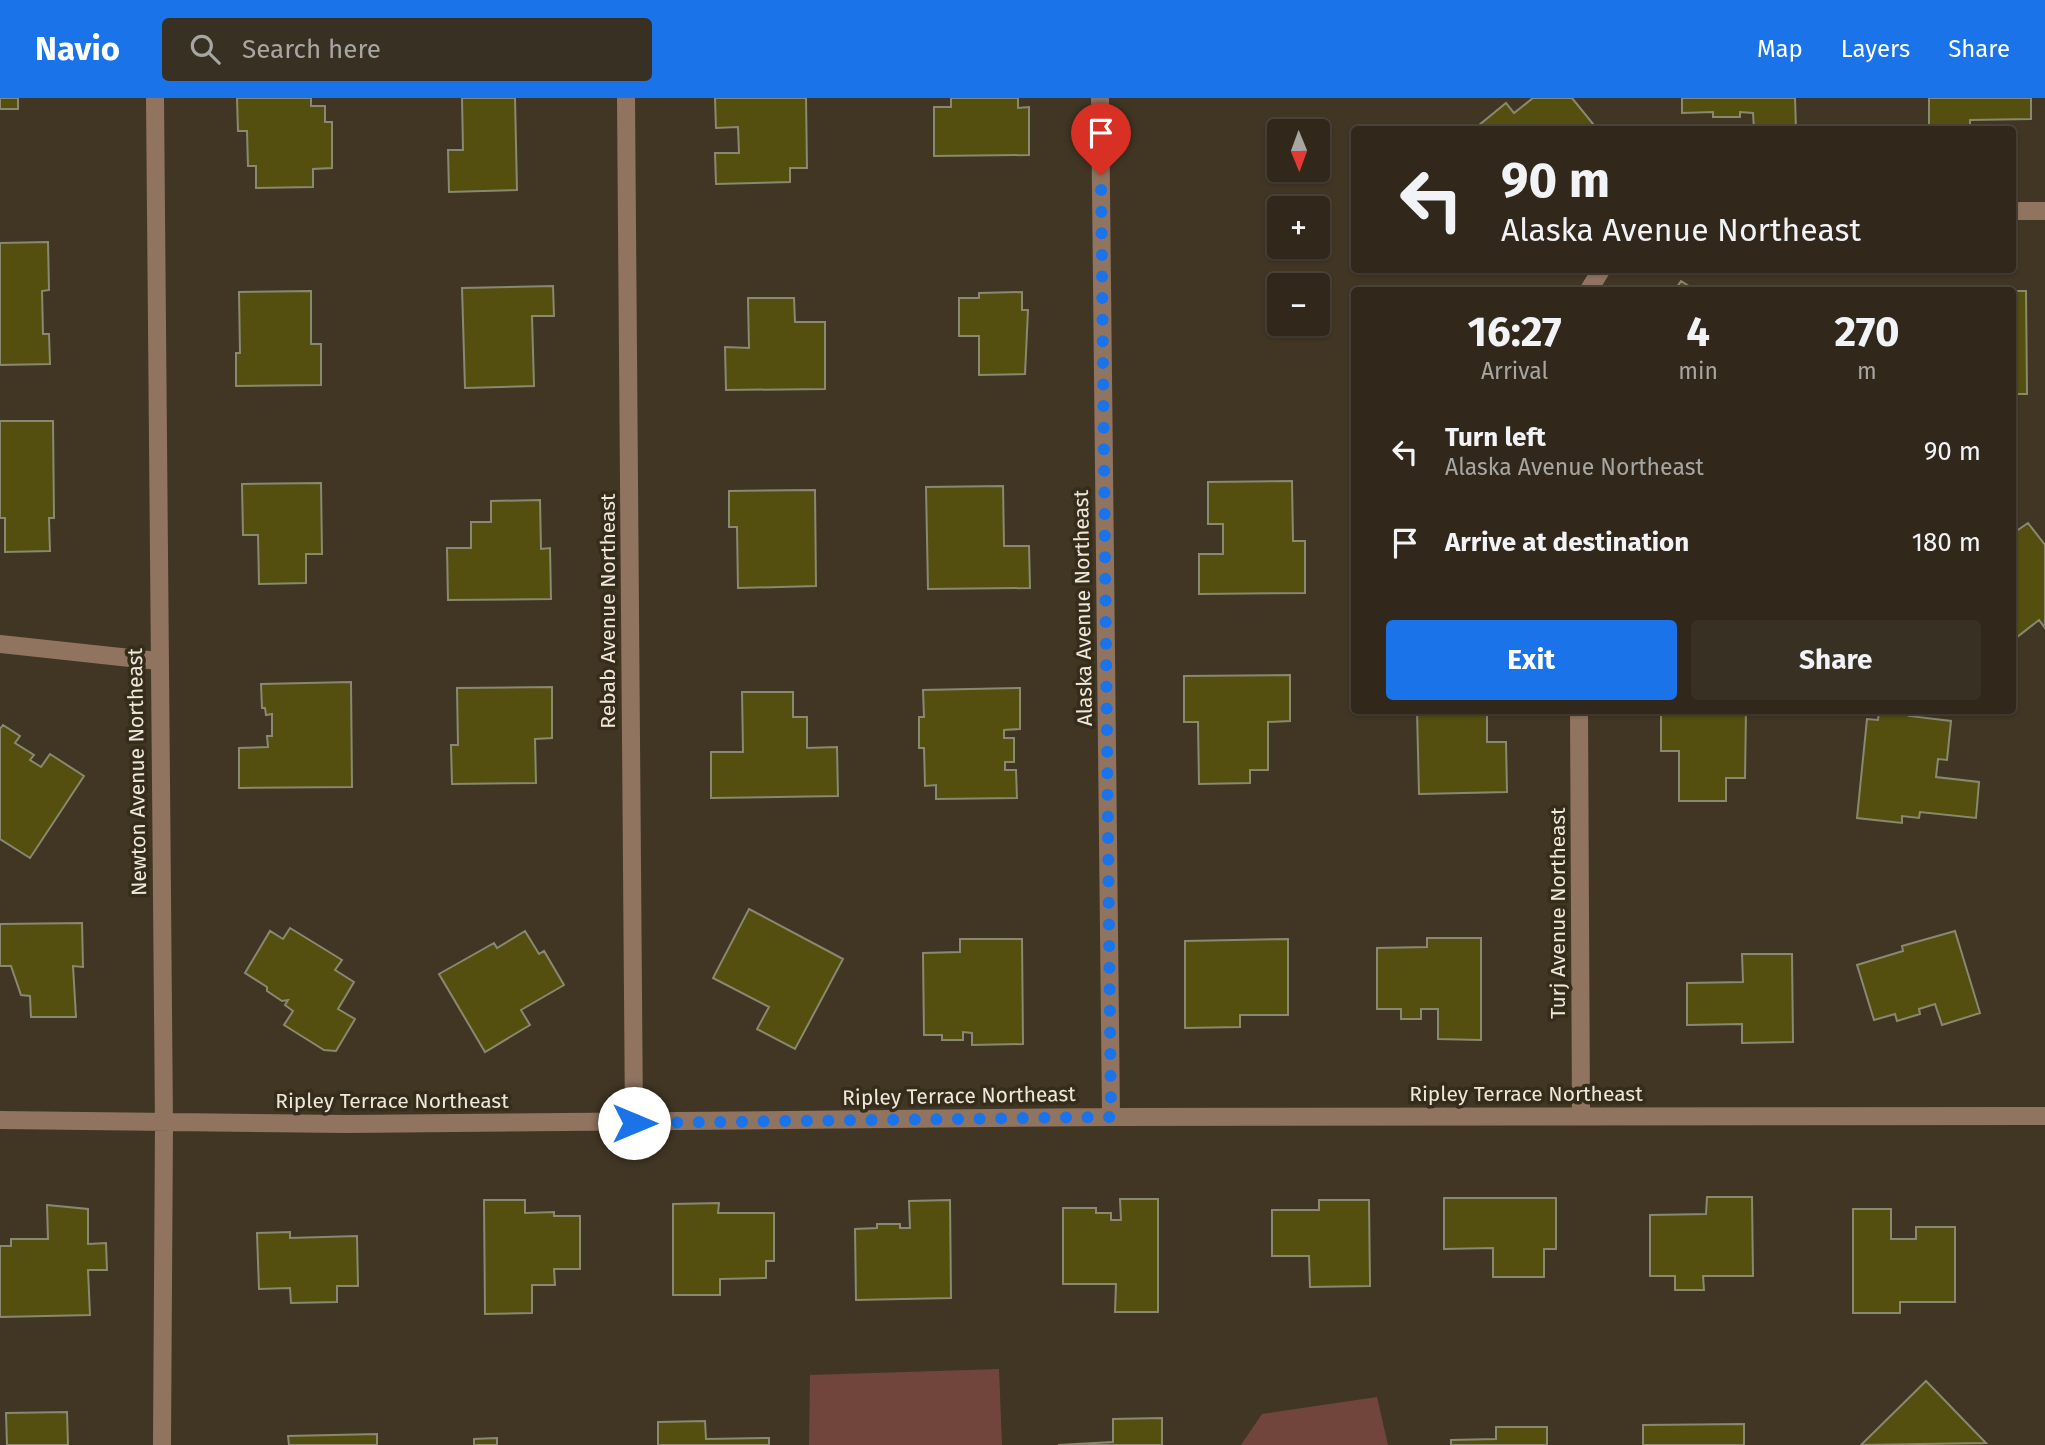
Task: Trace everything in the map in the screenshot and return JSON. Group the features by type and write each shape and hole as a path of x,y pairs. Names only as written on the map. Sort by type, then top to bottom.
{"street":[{"name":"Newton Avenue Northeast","path":"155,98 164,1124 162,1445"},
{"name":"Rebab Avenue Northeast","path":"626,98 634,1123"},
{"name":"Alaska Avenue Northeast","path":"1100,98 1111,1117"},
{"path":"2016,211 2045,211"},
{"path":"0,643 158,661"},
{"name":"Turj Avenue Northeast","path":"1579,714 1581,1116"},
{"name":"Ripley Terrace Northeast","path":"0,1120 164,1124 634,1123 1111,1117 2045,1116"}],"shaded area":[{"path":"999,1369 1002,1445 809,1445 810,1375"},
{"path":"1377,1397 1388,1445 1241,1445 1262,1414"}],"building":[{"path":"0,98 18,98 18,109 0,109"},
{"path":"237,98 311,98 311,106 325,106 325,122 332,122 332,168 313,169 313,187 256,188 256,166 248,166 247,131 238,131"},
{"path":"462,98 515,98 517,190 449,192 448,150 463,150"},
{"path":"715,98 806,98 807,168 790,168 790,182 716,184 715,153 739,153 738,127 716,128"},
{"path":"951,98 1018,98 1018,108 1029,107 1029,155 934,156 934,107 951,107"},
{"path":"1533,98 1572,98 1595,126 1478,126 1506,103 1514,113"},
{"path":"1682,98 1795,98 1796,126 1754,126 1753,113 1740,112 1740,117 1713,117 1713,112 1682,113"},
{"path":"1929,98 2031,98 2031,119 1970,120 1970,126 1929,126"},
{"path":"48,242 49,290 42,291 43,334 49,334 50,364 0,365 0,243"},
{"path":"1681,281 1690,287 1677,287"},
{"path":"553,286 554,316 532,316 534,386 465,388 462,288"},
{"path":"311,291 311,344 321,344 321,385 236,386 236,353 240,353 239,292"},
{"path":"2016,291 2026,291 2027,394 2016,394"},
{"path":"1022,292 1022,310 1028,310 1025,374 979,375 979,336 959,336 959,298 979,298 979,293"},
{"path":"748,298 794,298 795,322 825,322 825,389 726,390 725,347 749,348"},
{"path":"0,421 53,421 54,518 49,518 50,551 5,552 5,518 0,518"},
{"path":"1292,481 1293,541 1305,541 1305,593 1199,594 1199,554 1223,554 1223,524 1208,524 1208,482"},
{"path":"321,483 322,554 306,554 306,583 259,584 258,535 243,535 242,484"},
{"path":"1003,486 1004,546 1029,546 1030,588 928,589 926,487"},
{"path":"815,490 816,586 738,588 737,527 729,527 729,491"},
{"path":"540,500 541,549 550,548 551,599 448,600 447,548 471,548 471,522 491,522 491,501"},
{"path":"2028,523 2045,545 2045,628 2039,620 2016,638 2016,531"},
{"path":"1290,675 1290,721 1268,722 1268,770 1250,770 1250,783 1199,784 1198,722 1184,722 1184,676"},
{"path":"351,682 352,787 239,788 239,748 268,747 267,736 272,736 272,714 266,715 265,708 262,708 261,684"},
{"path":"552,687 552,738 535,739 536,783 452,784 451,745 458,745 457,688"},
{"path":"1020,688 1020,729 1004,730 1004,738 1014,738 1014,762 1005,762 1005,770 1016,770 1017,798 936,799 936,785 925,786 924,748 919,748 919,717 924,717 923,690"},
{"path":"742,692 793,692 793,717 807,717 807,748 837,747 838,796 711,798 711,752 743,752"},
{"path":"1417,714 1487,714 1487,742 1506,742 1507,792 1419,794"},
{"path":"1661,714 1746,714 1745,778 1726,778 1726,801 1679,801 1679,751 1661,751"},
{"path":"1879,714 1909,714 1951,721 1947,760 1938,759 1936,777 1979,782 1976,818 1920,812 1919,818 1902,816 1902,823 1857,818 1867,719 1878,720"},
{"path":"3,725 20,736 15,743 34,755 30,760 41,767 50,754 84,776 30,858 0,839 0,729"},
{"path":"749,909 843,959 795,1049 757,1029 769,1007 713,978"},
{"path":"82,923 83,967 73,966 76,1017 31,1017 30,996 21,995 11,966 0,966 0,924"},
{"path":"290,928 342,960 335,970 354,982 338,1009 355,1019 336,1051 324,1050 284,1025 293,1011 285,1005 288,1000 282,1001 267,991 267,987 245,973 270,931 283,939"},
{"path":"525,931 539,954 544,951 564,985 521,1010 530,1025 485,1052 439,974 494,943 497,948"},
{"path":"1955,931 1980,1013 1942,1025 1935,1004 1919,1009 1920,1014 1897,1021 1895,1014 1874,1020 1857,965 1903,951 1902,946"},
{"path":"1427,938 1481,938 1481,1040 1438,1039 1438,1009 1421,1009 1421,1019 1401,1019 1401,1009 1377,1009 1377,948 1427,947"},
{"path":"960,939 1022,939 1023,1044 972,1045 972,1033 963,1032 963,1040 942,1040 942,1035 924,1035 923,953 960,952"},
{"path":"1288,939 1288,1015 1240,1015 1240,1027 1185,1028 1185,941"},
{"path":"1742,954 1792,954 1793,1042 1742,1043 1742,1024 1687,1025 1687,983 1743,982"},
{"path":"1707,1197 1752,1197 1753,1276 1703,1276 1704,1290 1675,1290 1675,1276 1650,1276 1650,1215 1706,1214"},
{"path":"1444,1198 1556,1198 1556,1249 1544,1249 1544,1277 1493,1277 1493,1248 1444,1249"},
{"path":"1120,1199 1158,1199 1158,1312 1115,1312 1116,1284 1063,1284 1063,1208 1096,1208 1096,1213 1111,1213 1111,1220 1121,1220"},
{"path":"484,1200 525,1200 525,1213 554,1212 554,1216 580,1216 580,1269 554,1269 555,1285 532,1285 532,1313 485,1314"},
{"path":"950,1200 951,1298 856,1300 855,1229 877,1228 877,1224 900,1224 900,1228 910,1228 909,1201"},
{"path":"1319,1200 1369,1200 1370,1286 1310,1287 1309,1256 1272,1256 1272,1210 1319,1210"},
{"path":"719,1203 718,1213 774,1213 774,1261 766,1261 766,1278 720,1279 720,1295 673,1295 673,1204"},
{"path":"47,1205 88,1209 88,1244 106,1243 107,1270 88,1270 90,1315 0,1317 0,1246 11,1246 11,1239 48,1239"},
{"path":"1853,1209 1891,1209 1891,1239 1916,1239 1916,1227 1955,1227 1955,1302 1900,1302 1900,1313 1853,1313"},
{"path":"290,1232 290,1238 357,1236 358,1286 337,1286 337,1302 291,1303 290,1288 259,1289 257,1233"},
{"path":"1926,1381 1986,1443 1861,1445"},
{"path":"67,1412 68,1445 7,1445 6,1413"},
{"path":"1162,1418 1162,1445 1058,1445 1113,1442 1113,1419"},
{"path":"705,1421 706,1439 769,1438 769,1445 658,1445 658,1422"},
{"path":"1744,1424 1744,1445 1643,1445 1643,1425"},
{"path":"1496,1427 1547,1427 1547,1445 1451,1445 1451,1440 1496,1439"},
{"path":"377,1434 377,1445 289,1445 288,1436"},
{"path":"497,1438 497,1445 474,1445 474,1439"}],"route":[{"path":"634,1123 1111,1117 1101,175"}]}
